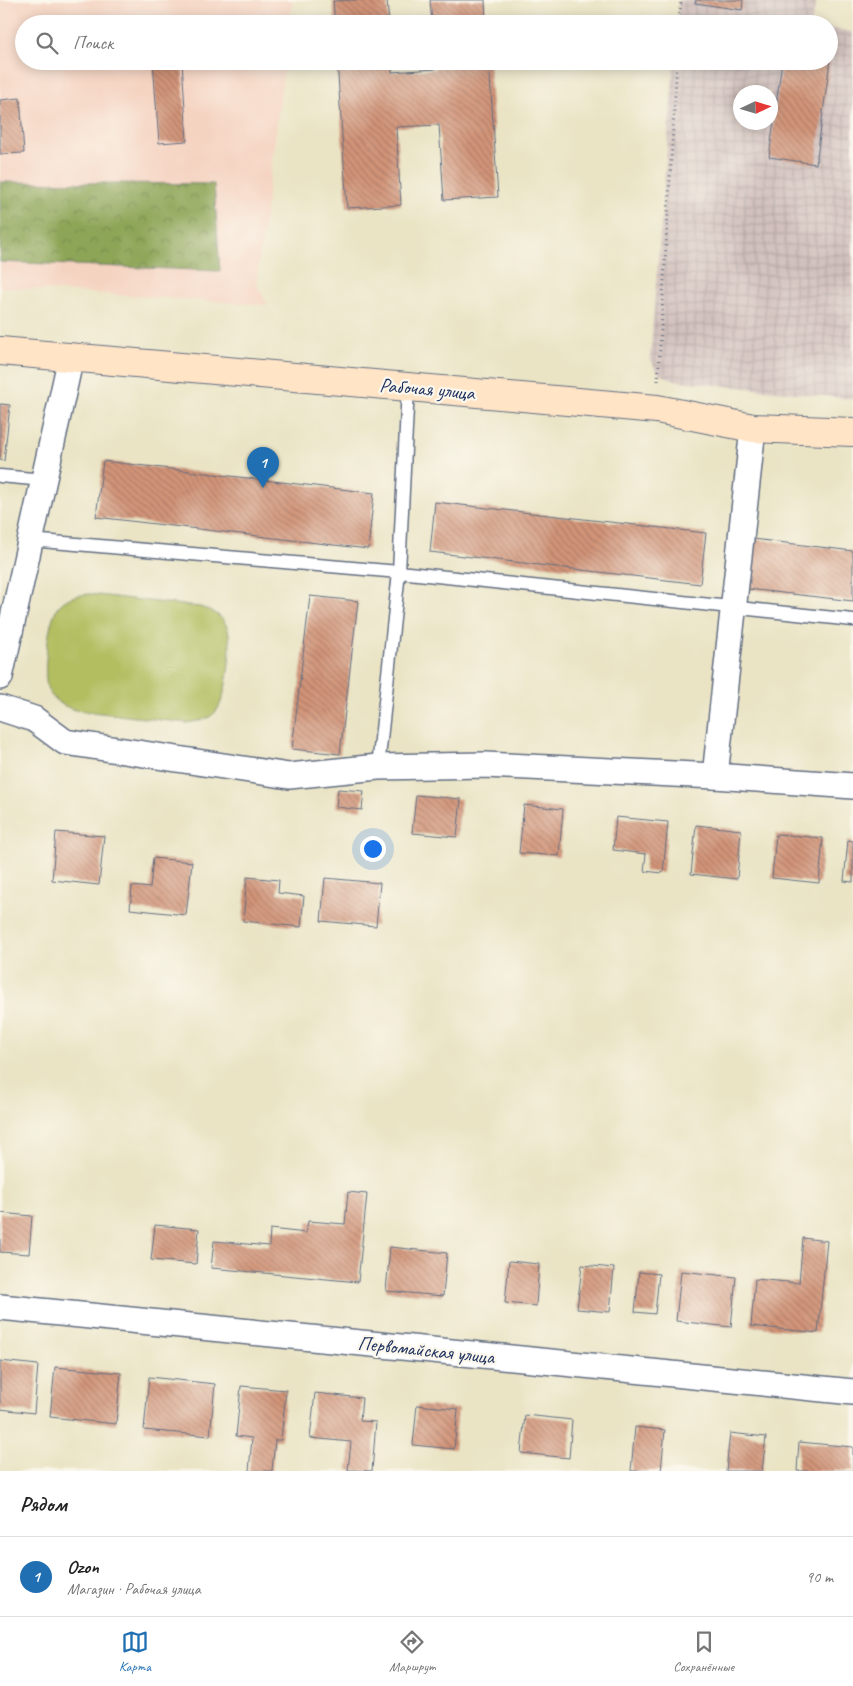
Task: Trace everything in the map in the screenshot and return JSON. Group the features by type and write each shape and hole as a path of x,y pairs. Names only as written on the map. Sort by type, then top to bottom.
{"street":[{"name":"Рабочая улица","path":"0,351 657,410 754,428 853,432"},
{"path":"0,677 71,357"},
{"path":"715,776 754,428"},
{"path":"0,708 34,718 66,742 289,776 378,767 485,765 715,776 853,786"},
{"name":"Первомайская улица","path":"0,1307 853,1392"}],"lane":[{"path":"378,767 399,572 408,387"},
{"path":"0,476 44,480"},
{"path":"30,540 399,572 853,620"}],"path":[{"path":"680,15 681,0"},
{"path":"657,410 676,70"}],"shaded area":[{"path":"0,0 293,0 291,15 15,15 15,70 284,70 256,284 268,305 0,287"},
{"path":"678,0 817,0 813,15 677,15"},
{"path":"838,30 853,32 853,399 678,381 659,374 650,359 673,70 838,70"}],"green space":[{"path":"0,182 214,184 220,271 0,262"},
{"path":"89,594 200,607 219,616 225,623 229,634 230,656 224,694 217,710 211,716 187,723 75,710 56,701 48,690 46,683 47,648 54,613 68,599"}],"building":[{"path":"387,0 388,15 334,15 333,1"},
{"path":"430,0 485,0 486,15 431,15"},
{"path":"696,0 743,0 742,10 695,3"},
{"path":"154,70 183,70 187,141 159,143"},
{"path":"338,70 392,70 392,72 490,70 498,197 444,200 439,125 396,127 401,205 347,208"},
{"path":"781,70 829,70 816,164 769,157 773,130 778,130 778,91"},
{"path":"20,98 24,153 0,154 0,100"},
{"path":"0,404 10,405 4,461 0,460"},
{"path":"103,461 374,493 368,549 96,517"},
{"path":"435,502 706,533 700,584 430,552"},
{"path":"753,539 853,551 853,601 747,589"},
{"path":"310,596 358,601 340,754 292,749"},
{"path":"338,789 364,791 362,810 336,807"},
{"path":"416,795 461,799 457,837 412,833"},
{"path":"524,805 563,809 559,856 519,853"},
{"path":"616,817 668,822 663,873 644,871 646,854 613,850"},
{"path":"696,825 741,830 737,879 691,874"},
{"path":"56,832 104,836 99,885 52,880"},
{"path":"776,834 823,838 819,883 772,878"},
{"path":"848,840 853,841 853,882 844,881"},
{"path":"153,858 192,862 186,915 130,909 132,886 150,888"},
{"path":"247,877 279,880 278,893 304,896 301,927 243,921"},
{"path":"325,878 380,883 376,926 321,921"},
{"path":"348,1192 367,1194 358,1282 211,1268 214,1241 269,1246 270,1229 306,1233 308,1221 345,1224"},
{"path":"0,1213 32,1216 29,1254 0,1252"},
{"path":"155,1225 199,1229 196,1264 151,1260"},
{"path":"803,1238 827,1241 818,1333 751,1326 755,1279 799,1283"},
{"path":"390,1247 447,1253 443,1296 386,1291"},
{"path":"509,1261 539,1264 536,1306 505,1303"},
{"path":"582,1265 614,1268 610,1312 577,1309"},
{"path":"681,1271 736,1277 731,1327 676,1321"},
{"path":"639,1272 659,1274 655,1314 635,1312"},
{"path":"0,1361 38,1365 34,1413 0,1409"},
{"path":"55,1367 121,1373 116,1424 50,1417"},
{"path":"149,1377 215,1384 210,1436 144,1430"},
{"path":"241,1386 286,1390 281,1440 275,1440 272,1471 249,1471 252,1438 236,1436"},
{"path":"315,1393 362,1398 360,1421 376,1422 372,1471 348,1470 351,1442 310,1438"},
{"path":"417,1405 458,1409 454,1449 413,1445"},
{"path":"525,1415 572,1420 569,1458 521,1453"},
{"path":"635,1427 665,1430 661,1471 631,1471"},
{"path":"730,1433 766,1437 762,1471 726,1471"},
{"path":"799,1442 853,1447 853,1471 797,1471"}],"place":[{"name":"Ozon","path":"263,488"}]}
